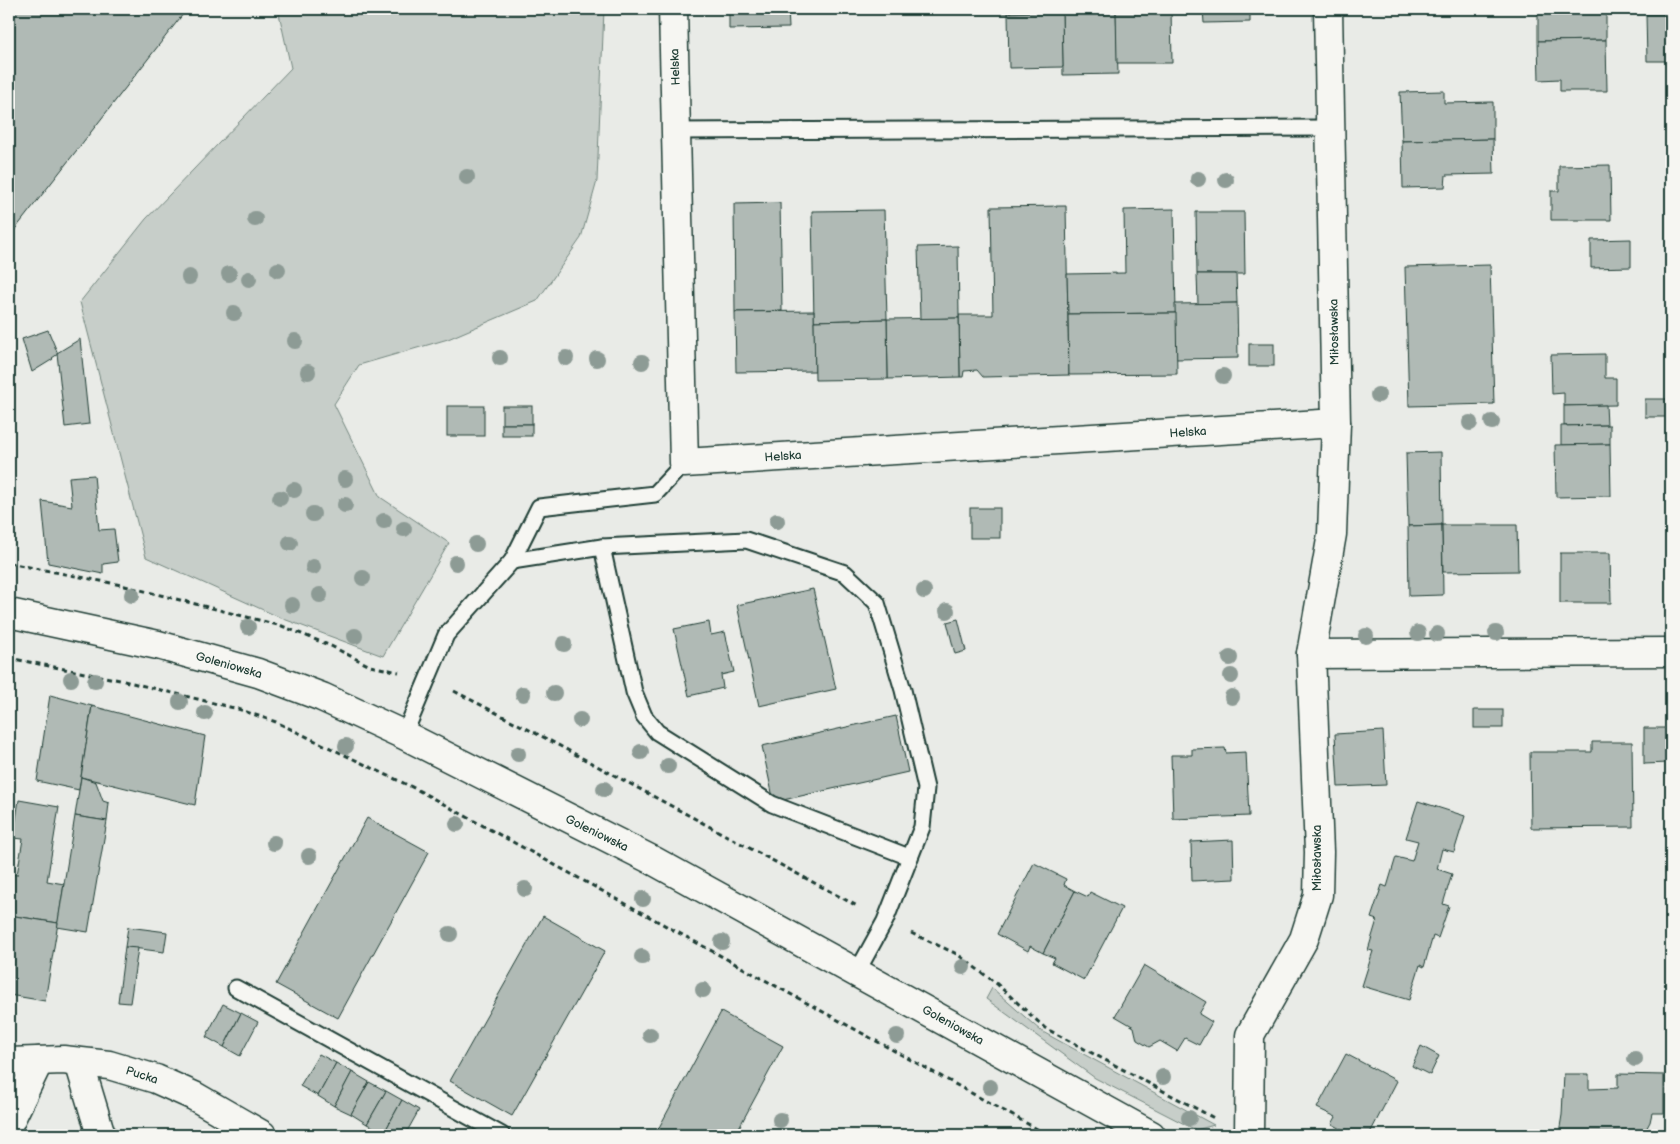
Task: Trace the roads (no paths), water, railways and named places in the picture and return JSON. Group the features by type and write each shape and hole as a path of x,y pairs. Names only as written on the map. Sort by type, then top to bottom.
{"street":[{"name":"Helska","path":"673,9 684,462 1336,422"},
{"name":"Miłosławska","path":"1249,1135 1250,1035 1304,939 1318,895 1319,852 1311,654 1332,534 1336,422 1328,9"},
{"name":"Goleniowska","path":"9,613 158,645 258,673 322,697 654,861 1151,1135"},
{"path":"1311,654 1671,652"},
{"path":"9,1123 39,1061"},
{"name":"Pucka","path":"9,1062 79,1062 109,1065 156,1079 194,1096 262,1135"},
{"path":"79,1062 101,1135"}],"lane":[{"path":"676,130 1329,128"},
{"path":"404,736 446,635 512,561 539,507 655,494 684,462"},
{"path":"512,561 602,547 746,540 845,572 877,603 903,690 926,788 922,827 885,921 857,972"},
{"path":"602,547 634,692 644,716 657,732 772,804 909,857"},
{"path":"236,988 502,1135"}]}
